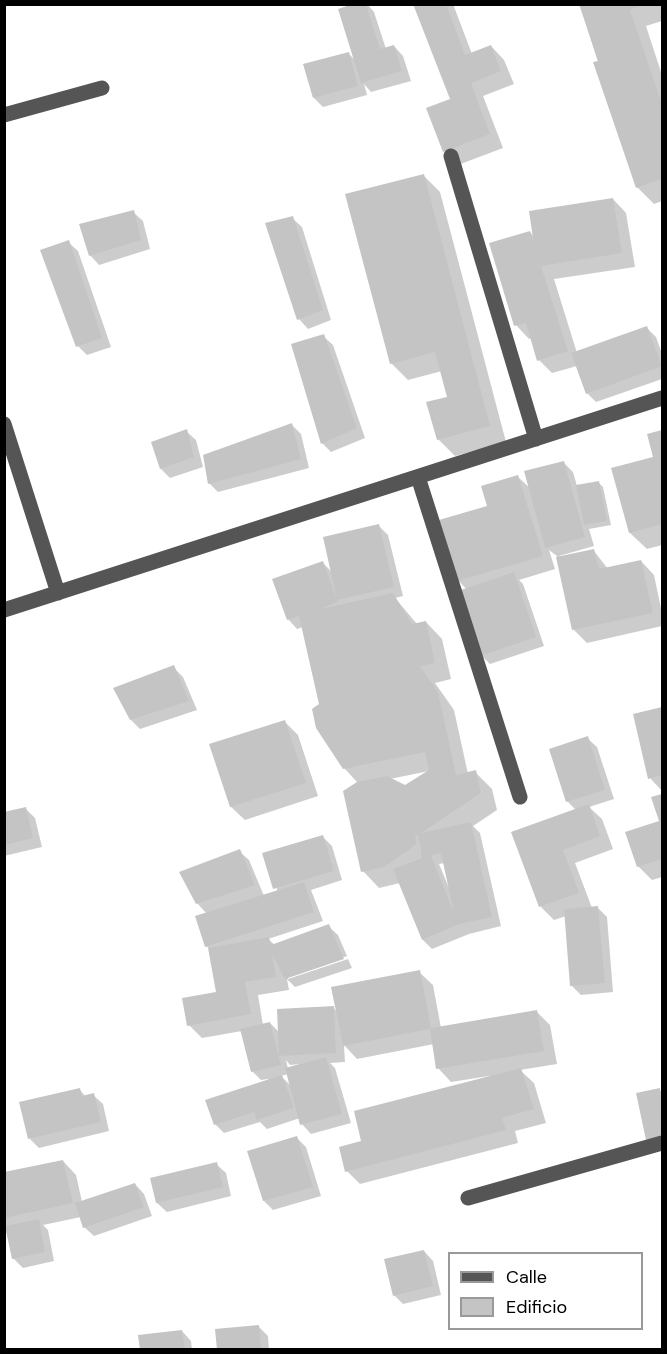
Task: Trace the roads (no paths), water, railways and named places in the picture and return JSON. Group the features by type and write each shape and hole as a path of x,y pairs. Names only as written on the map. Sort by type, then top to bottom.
{"street":[{"path":"4,115 102,88"},
{"path":"451,156 536,439"},
{"path":"4,610 663,398"},
{"path":"4,424 58,593"},
{"path":"418,477 520,797"},
{"path":"468,1198 663,1143"}]}
